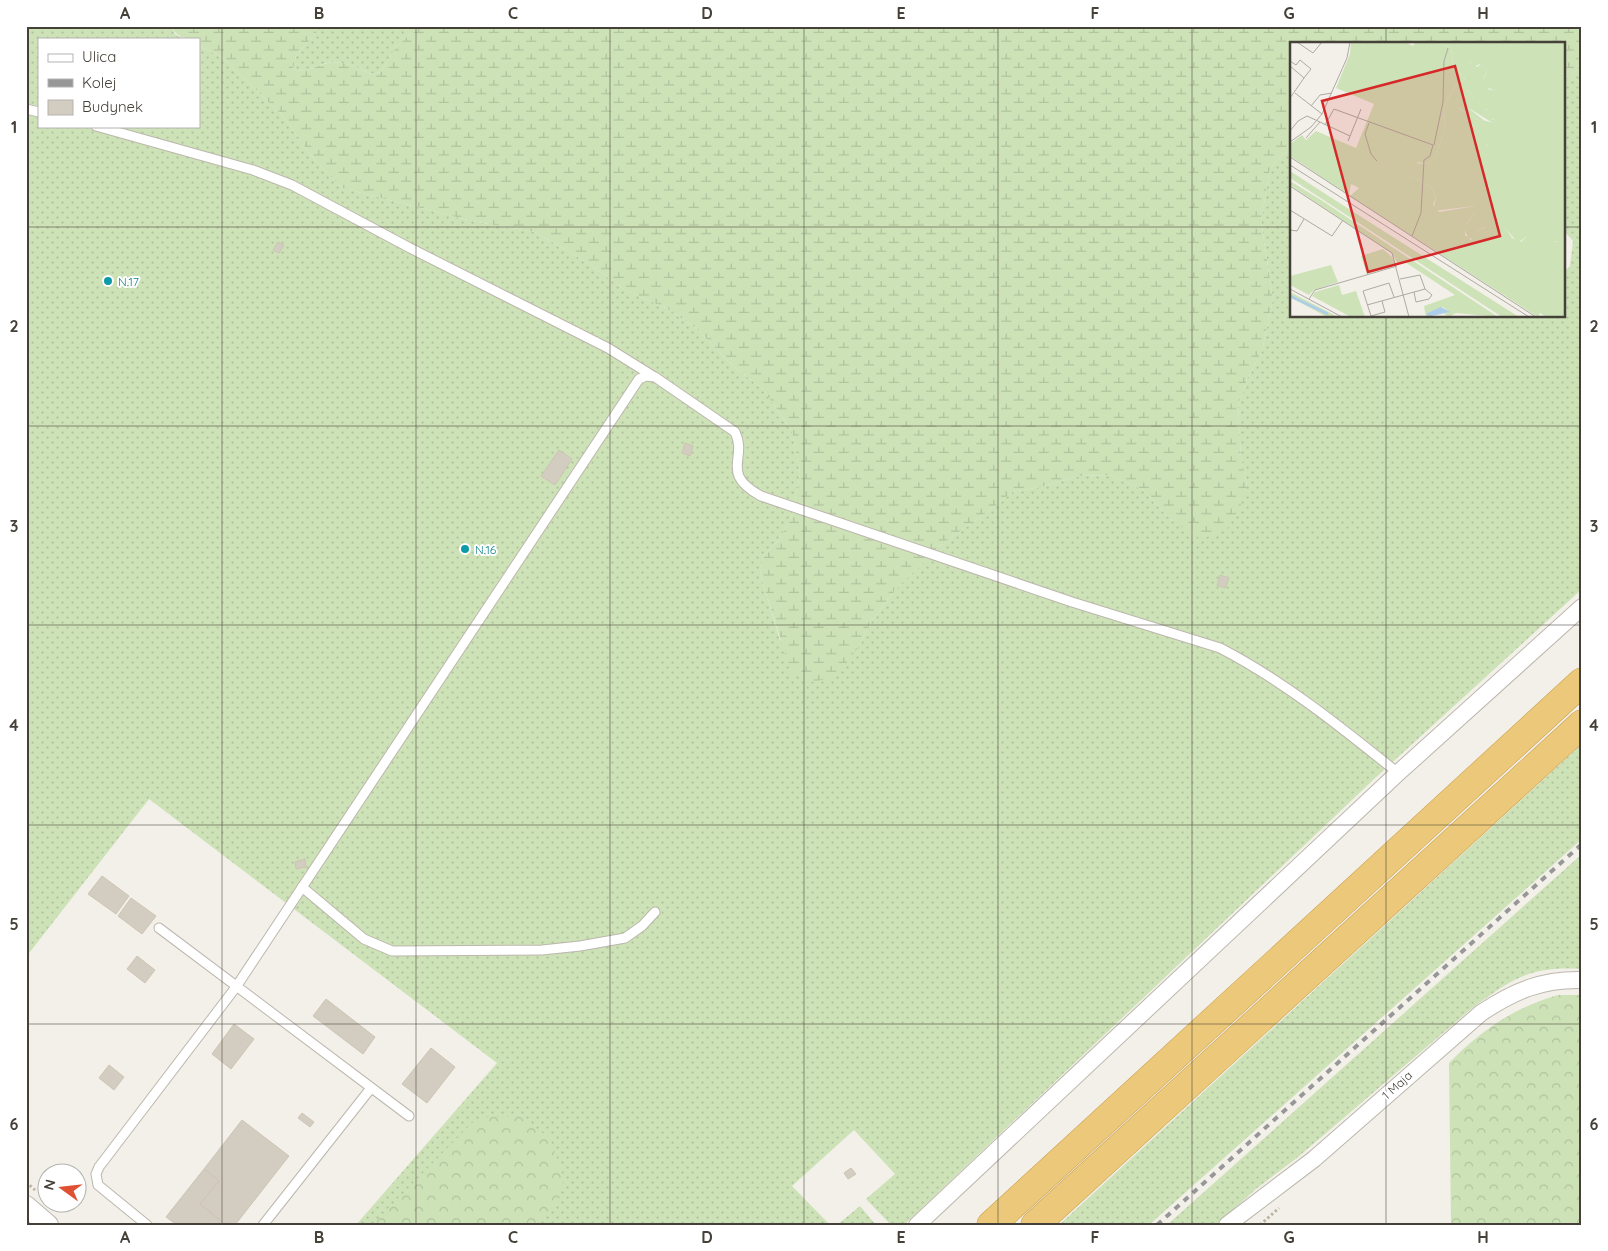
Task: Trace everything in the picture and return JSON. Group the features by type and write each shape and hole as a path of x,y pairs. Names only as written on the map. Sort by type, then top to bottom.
{"highway":[{"path":"991,1225 1582,682"},
{"path":"1036,1225 1582,724"}],"street":[{"path":"917,1225 1398,773 1582,607"},
{"name":"1 Maja","path":"1227,1225 1314,1159 1481,1013 1504,998 1539,983 1560,979 1582,980"},
{"path":"26,1206 48,1225"}],"lane":[{"path":"103,128 253,170 292,184 410,248 608,348 656,377 735,432 738,439 736,467 739,478 749,489 761,496 1072,602 1220,648 1242,659 1336,723 1398,773"},
{"path":"147,1225 98,1185 96,1174 236,987 639,379 646,376 656,377"},
{"path":"302,887 364,939 392,952 542,950 580,946 625,938 642,926 655,912"},
{"path":"159,928 410,1116"},
{"path":"263,1225 371,1088"}],"path":[{"path":"1260,1225 1279,1208"}],"green space":[{"path":"26,26 170,26 175,34 182,38 38,38 38,128 200,128 200,46 222,57 283,116 312,157 342,188 472,221 535,232 583,260 627,291 666,308 696,328 733,366 762,388 792,431 800,474 791,519 778,541 764,555 760,574 780,640 860,645 870,623 895,590 942,544 1012,492 1041,487 1079,476 1110,475 1143,490 1173,522 1247,485 1241,457 1238,407 1247,379 1262,351 1273,299 1261,221 1270,169 1283,154 1290,152 1290,318 1566,318 1566,270 1570,266 1573,241 1566,233 1566,78 1572,77 1582,61 1582,589 1373,780 904,1225 891,1225 866,1199 895,1174 854,1130 792,1186 830,1225 356,1225 497,1063 149,799 26,957"},
{"path":"170,26 322,26 296,56 293,69 302,71 338,62 361,69 370,74 381,72 396,47 419,26 1582,26 1582,61 1572,77 1566,78 1566,42 1290,42 1290,152 1283,154 1270,169 1261,221 1273,299 1262,351 1247,379 1238,407 1241,457 1247,485 1240,507 1226,530 1201,539 1173,522 1143,490 1110,475 1079,476 1041,487 1012,492 942,544 895,590 870,623 860,645 836,677 812,682 791,673 760,574 764,555 778,541 791,519 800,474 792,431 762,388 733,366 696,328 666,308 627,291 583,260 535,232 472,221 342,188 312,157 283,116 222,57 200,46 200,38 186,38 176,33"},
{"path":"322,26 419,26 396,47 381,72 370,74 361,69 338,62 327,63 302,71 293,69 296,56"},
{"path":"1582,744 1582,839 1149,1225 1059,1225"},
{"path":"1582,854 1582,969 1534,972 1510,982 1471,1009 1298,1157 1256,1189 1216,1225 1167,1225"},
{"path":"1558,995 1582,995 1582,1225 1451,1225 1449,1063 1473,1041 1513,1013"},
{"path":"488,1117 520,1117 550,1138 564,1179 559,1200 536,1225 372,1225 473,1122"},
{"path":"860,1206 876,1225 837,1225"}],"building":[{"path":"278,242 284,245 279,253 273,250"},
{"path":"685,443 693,446 690,456 682,453"},
{"path":"559,450 572,459 555,485 541,476"},
{"path":"1220,575 1229,578 1225,588 1217,585"},
{"path":"305,859 306,867 296,869 295,862"},
{"path":"102,876 129,896 116,914 88,894"},
{"path":"131,898 156,916 142,934 118,916"},
{"path":"137,956 155,970 145,983 127,969"},
{"path":"326,999 375,1037 363,1054 313,1016"},
{"path":"234,1024 254,1039 231,1069 212,1054"},
{"path":"431,1048 455,1067 427,1103 402,1084"},
{"path":"109,1065 124,1077 114,1090 99,1078"},
{"path":"302,1113 314,1122 310,1127 298,1118"},
{"path":"242,1120 289,1156 235,1225 226,1225 200,1204 219,1181 204,1169"},
{"path":"851,1168 856,1174 848,1179 844,1173"},
{"path":"204,1169 219,1181 200,1204 226,1225 177,1225 166,1217"}],"railway":[{"path":"1157,1225 1582,844"}],"place":[{"name":"N.17","path":"108,281"},
{"name":"N.16","path":"465,549"}]}
